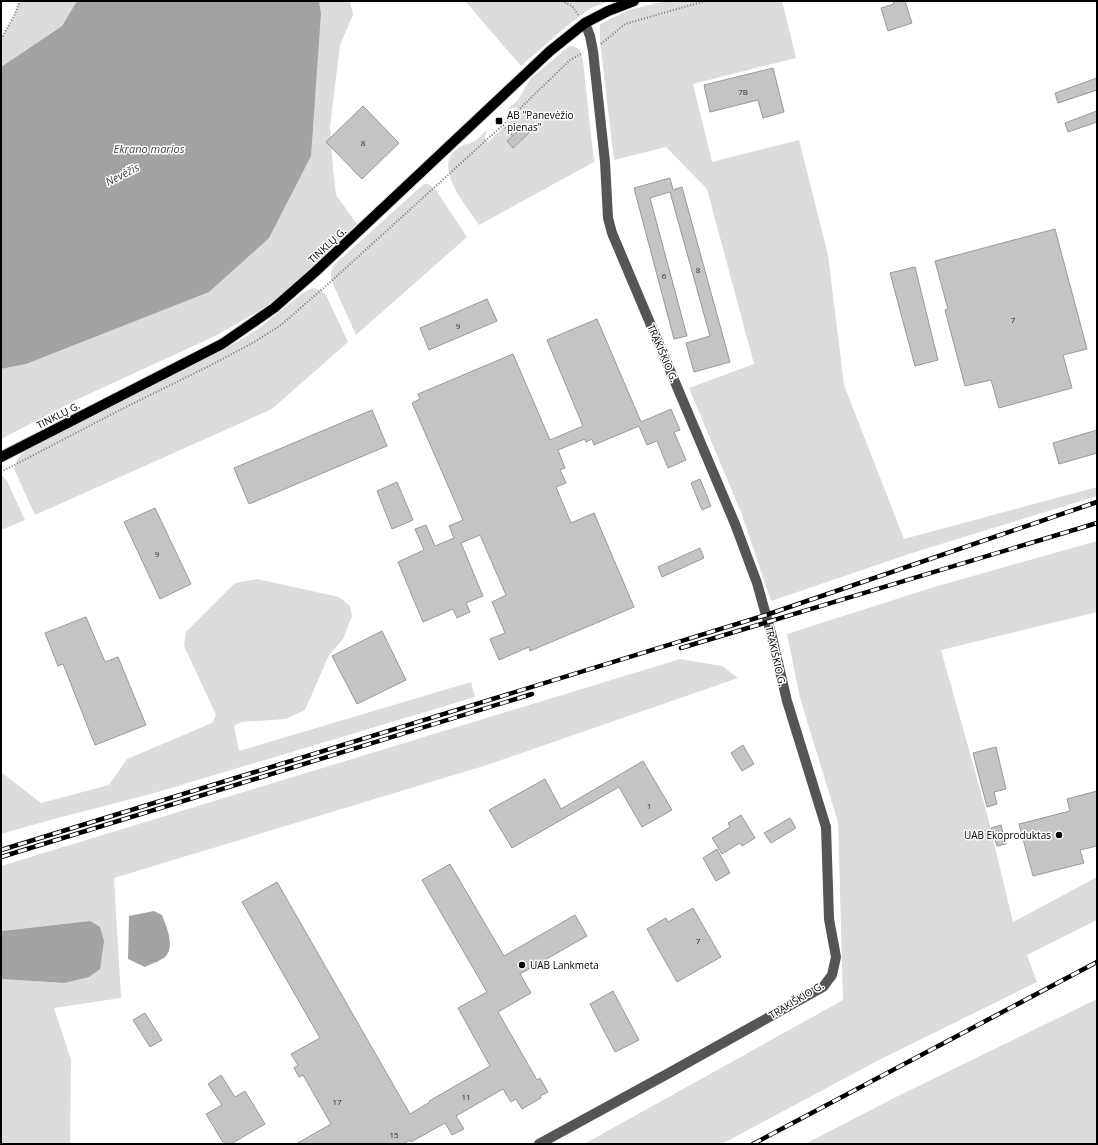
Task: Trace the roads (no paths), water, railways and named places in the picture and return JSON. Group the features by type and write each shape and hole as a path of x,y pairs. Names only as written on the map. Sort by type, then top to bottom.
{"main road":[{"name":"TINKLŲ G.","path":"1,457 222,344 274,308 321,267 550,51 585,23 608,11 634,1"}],"street":[{"name":"TRAKIŠKIO G.","path":"539,1144 823,987 832,975 836,957 829,918 826,827 787,701 771,633 757,583 735,524 612,233 608,218 605,162 595,71 590,36 585,23"}],"water":[{"name":"Ekrano marios","path":"77,1 319,1 321,13 311,156 269,238 209,292 26,364 1,369 1,67 62,26"},
{"path":"154,911 162,915 168,930 170,948 165,957 145,967 128,959 129,916"},
{"path":"90,921 100,927 104,941 100,969 89,977 64,983 1,979 1,931"}],"railway":[{"path":"1,850 766,615 1097,502"},
{"path":"681,648 1097,523"},
{"path":"1,857 532,694"},
{"path":"753,1144 1097,962"}],"place":[{"name":"AB \"Panevėžio pienas\"","path":"499,121"},
{"name":"UAB Ekoproduktas","path":"1059,835"},
{"name":"UAB Lankmeta","path":"522,965"}],"water label":[{"name":"Nevėžis","path":"122,174"}]}
